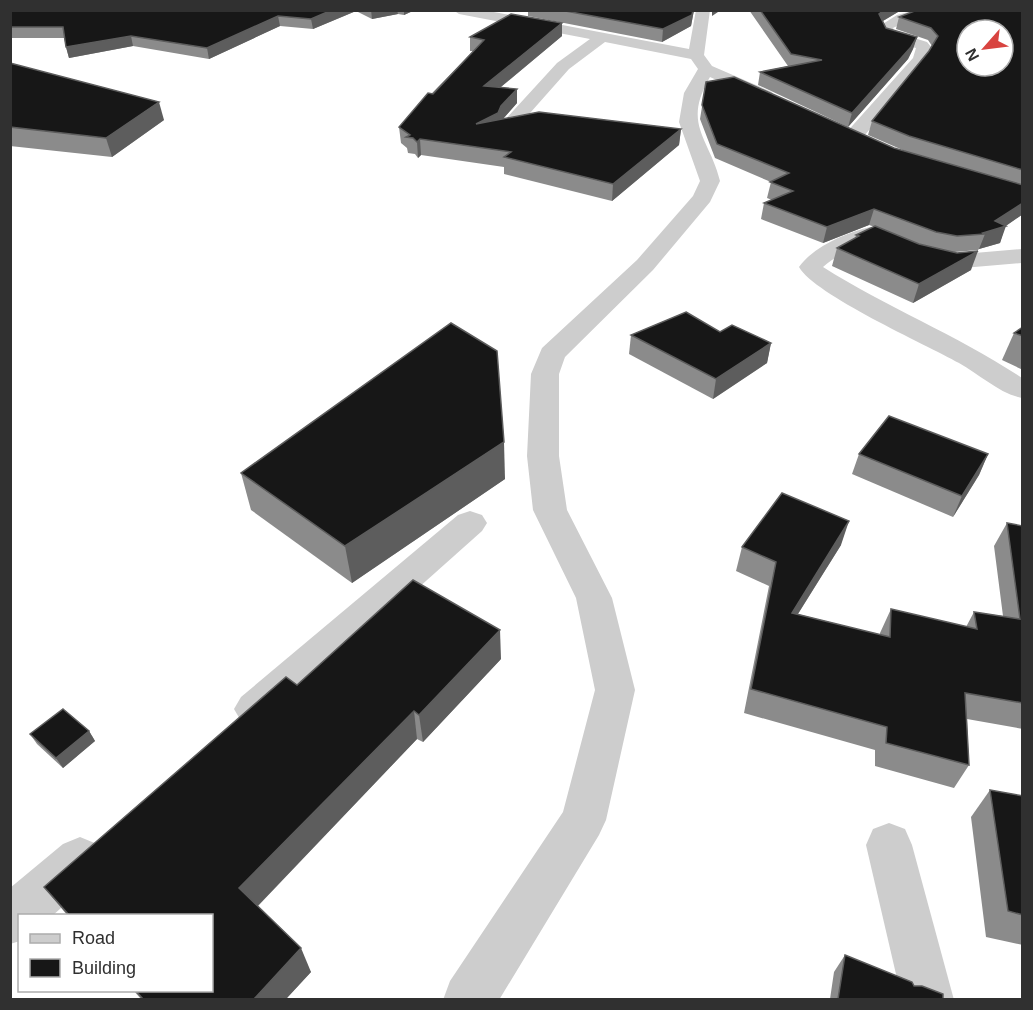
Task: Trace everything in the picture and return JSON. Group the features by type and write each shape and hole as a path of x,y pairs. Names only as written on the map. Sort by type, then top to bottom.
{"street":[{"path":"459,10 602,37 701,62 791,108"},
{"path":"469,999 583,820 615,690 594,598 550,510 543,456 545,374 552,354 645,265 703,198 710,181 688,122 692,93 701,62 703,10"},
{"path":"821,123 861,142 900,80 920,60 923,52 922,45 889,35 885,27 902,18 934,10"},
{"path":"509,126 563,66 602,37"},
{"path":"1023,256 951,262 870,234 815,260 811,267 814,272 851,295 992,370 1023,390"},
{"path":"227,733 470,523"},
{"path":"10,920 110,834"},
{"path":"889,845 928,999"}],"building":[{"path":"10,10 332,10 311,19 278,16 207,48 131,36 66,47 63,27 10,27"},
{"path":"560,10 693,10 692,15 663,29"},
{"path":"760,10 884,10 879,14 886,28 917,37 911,47 852,113 760,72 822,60 791,54"},
{"path":"917,10 1023,10 1023,170 909,136 872,121 929,51 938,36 931,28 899,17"},
{"path":"511,14 562,23 484,86 517,89 501,106 498,113 476,124 539,112 681,129 613,184 504,157 511,152 420,139 417,142 413,138 406,137 410,135 399,127 428,93 433,94 484,40 470,37"},
{"path":"10,63 159,102 106,138 10,127"},
{"path":"734,77 894,148 1023,185 1023,203 995,221 1006,226 983,233 985,234 957,236 936,232 874,209 827,227 764,203 793,191 770,182 789,173 717,144 702,105 706,82"},
{"path":"875,226 919,244 957,253 978,251 919,284 837,248"},
{"path":"686,312 720,332 732,325 771,343 716,379 631,335"},
{"path":"451,323 497,351 504,442 345,546 241,473"},
{"path":"1023,327 1023,336 1014,333"},
{"path":"889,416 988,454 962,496 859,454"},
{"path":"782,493 849,521 792,613 890,637 891,609 977,629 974,612 1020,619 1007,523 1023,526 1023,703 965,693 969,765 886,743 887,727 751,689 776,562 742,547"},
{"path":"413,580 500,630 419,715 414,711 239,888 301,948 254,999 143,999 137,992 213,992 213,914 68,914 44,887 286,677 297,685"},
{"path":"63,709 89,731 56,758 30,734"},
{"path":"990,790 1023,796 1023,915 1008,911"},
{"path":"845,955 912,982 914,986 922,986 943,994 943,999 838,999"}]}
